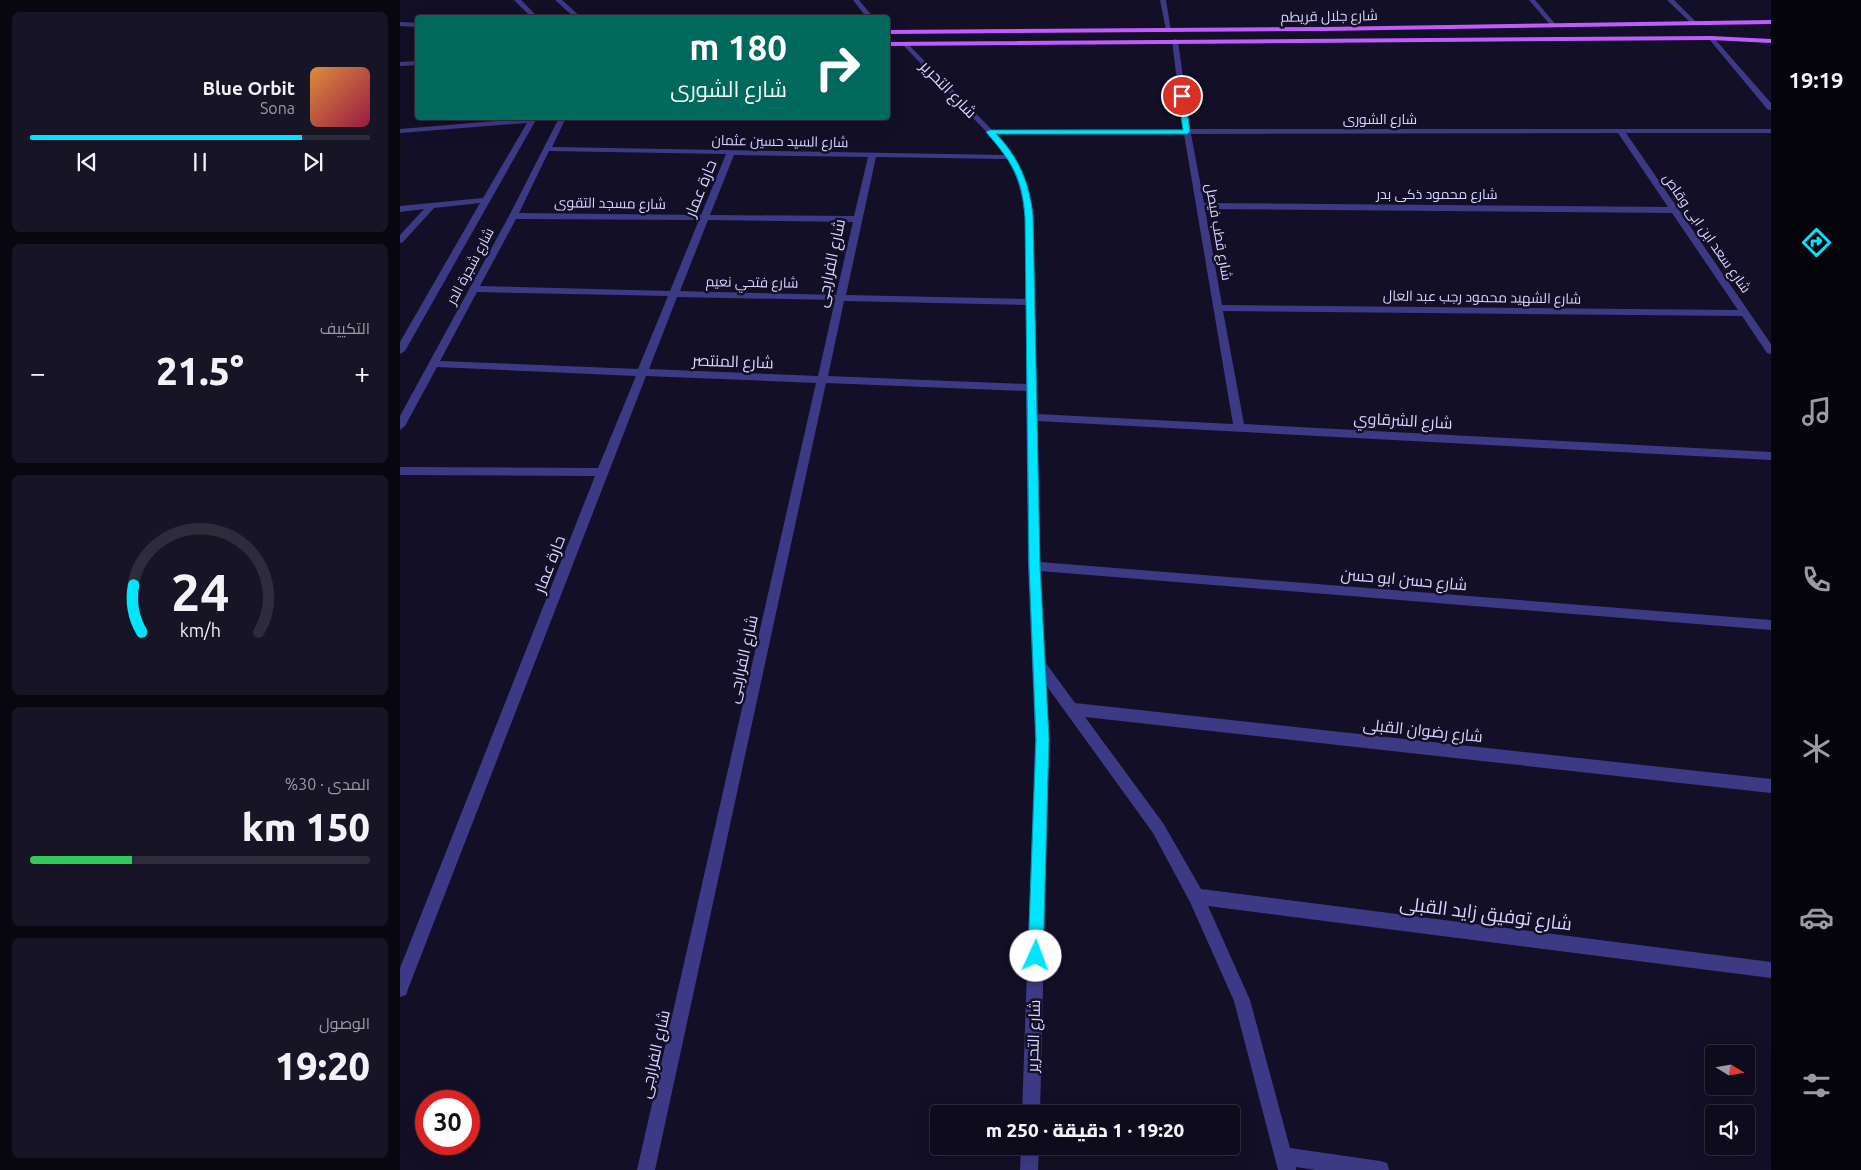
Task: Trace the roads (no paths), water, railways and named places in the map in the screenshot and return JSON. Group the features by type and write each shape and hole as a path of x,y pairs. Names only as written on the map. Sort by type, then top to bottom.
{"main road":[{"name":"شارع جلال قريطم","path":"890,32 1324,29 1771,22"},
{"path":"1324,29 1329,40"},
{"name":"شارع جلال قريطم","path":"890,44 1712,38 1771,40"}],"street":[{"path":"517,0 533,15"},
{"path":"558,0 576,15"},
{"path":"856,0 868,15"},
{"path":"1163,0 1169,30"},
{"path":"1532,0 1554,26"},
{"path":"1670,0 1695,24"},
{"path":"400,24 415,25"},
{"path":"1712,38 1771,108"},
{"name":"شارع قطب فيصل","path":"1174,41 1187,132 1239,428"},
{"name":"شارع التحرير","path":"905,44 990,132 1011,157 1021,176 1027,195 1033,417 1034,566 1042,739 1030,1105"},
{"path":"400,64 415,63"},
{"path":"400,131 522,120"},
{"name":"شارع شجرة الدر","path":"400,351 532,120"},
{"name":"شارع شجرة الدر","path":"400,426 513,216 561,120"},
{"name":"شارع سعد ابن ابى وقاص","path":"1620,131 1771,351"},
{"name":"شارع الشورى","path":"990,132 1771,131"},
{"name":"شارع السيد حسين عثمان","path":"548,149 1011,157"},
{"name":"حارة عمار","path":"400,989 602,472 731,152"},
{"name":"شارع الفرارجى","path":"646,1170 872,155"},
{"path":"400,209 486,200"},
{"path":"400,240 431,206"},
{"name":"شارع محمود ذكى بدر","path":"1200,206 1674,210"},
{"name":"شارع مسجد التقوى","path":"513,216 857,219"},
{"name":"شارع فتحي نعيم","path":"474,289 1030,302"},
{"name":"شارع الشهيد محمود رجب عبد العال","path":"1218,308 1745,313"},
{"name":"شارع المنتصر","path":"433,364 1032,388"},
{"name":"شارع الشرقاوي","path":"1033,417 1771,456"},
{"path":"400,471 602,472"},
{"name":"شارع حسن ابو حسن","path":"1034,566 1771,625"},
{"path":"1038,663 1158,828 1196,896 1242,1000 1286,1163 1380,1170"},
{"name":"شارع رضوان القبلى","path":"1071,709 1771,786"},
{"name":"شارع توفيق زايد القبلى","path":"1196,896 1771,970"},
{"path":"1029,1170 1030,1155"}]}
